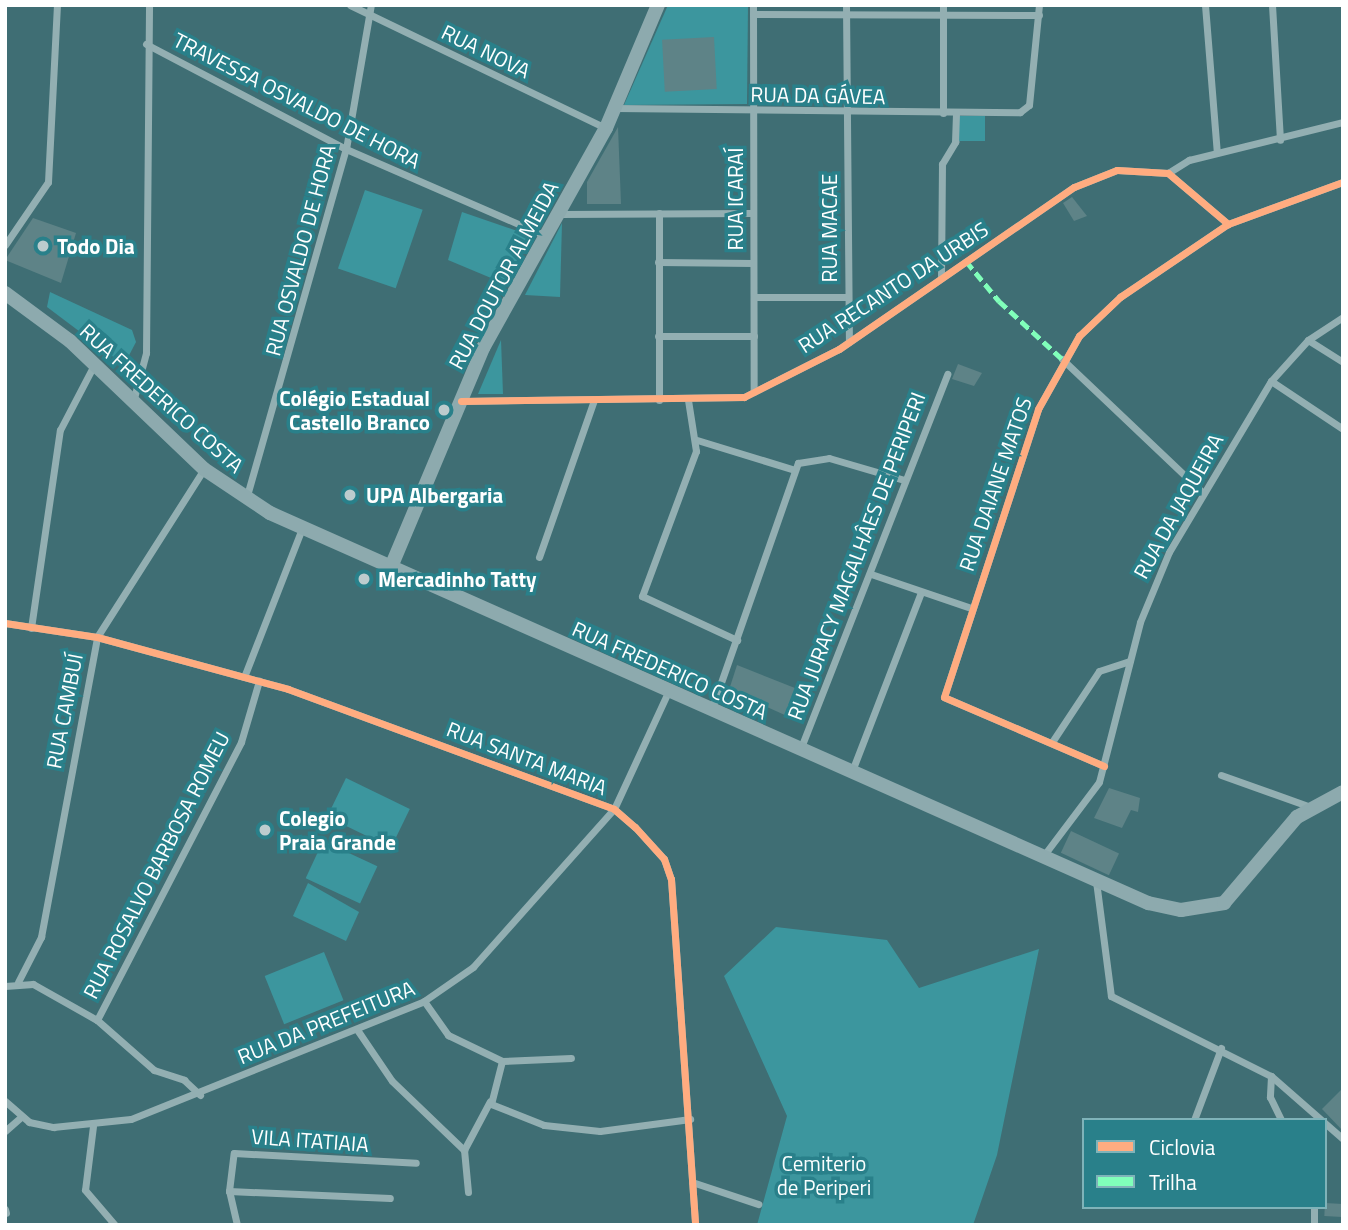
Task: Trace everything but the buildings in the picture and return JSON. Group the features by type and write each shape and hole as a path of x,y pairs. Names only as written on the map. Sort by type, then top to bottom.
{"main road":[{"name":"RUA DOUTOR ALMEIDA","path":"391,567 483,348 548,237 606,128 654,6"},
{"name":"RUA FREDERICO COSTA","path":"5,293 95,363 204,469 246,500 302,528 711,712 1096,881 1163,907 1212,908 1235,894 1311,807 1343,792"}],"street":[{"path":"5,245 48,182 57,5"},
{"path":"134,398 146,353 146,44 149,5"},
{"name":"RUA NOVA","path":"350,5 606,128"},
{"name":"RUA OSVALDO DE HORA","path":"246,500 346,149 372,5"},
{"path":"753,10 943,9 1039,15 1039,5"},
{"path":"1205,5 1217,153"},
{"path":"1272,5 1280,140"},
{"path":"943,9 943,113"},
{"name":"RUA ICARAÍ","path":"753,10 754,392"},
{"name":"RUA MACAE","path":"846,10 849,342"},
{"name":"RUA DA GÁVEA","path":"615,108 846,113 1020,112 1029,104 1039,15"},
{"name":"TRAVESSA OSVALDO DE HORA","path":"146,44 346,149 548,237"},
{"path":"941,278 942,164 956,142 956,113"},
{"path":"1228,224 1168,173 1217,153 1280,140 1343,122"},
{"name":"RUA RECANTO DA URBIS","path":"461,401 688,400 754,392 849,342 1090,179 1133,167 1168,173"},
{"name":"RUA DAIANE MATOS","path":"1104,765 945,700 971,608 1038,409 1062,359 1120,297 1228,224 1343,182"},
{"path":"659,213 659,400"},
{"path":"560,214 753,213"},
{"path":"659,262 753,263"},
{"path":"754,297 847,297"},
{"name":"RUA DA JAQUEIRA","path":"1044,856 1092,799 1104,765 1129,661 1153,585 1203,493 1271,381 1308,340 1343,317"},
{"path":"658,336 754,336"},
{"path":"1308,340 1343,362"},
{"path":"1062,359 1203,493"},
{"path":"31,628 61,430 95,363"},
{"name":"RUA JURACY MAGALHÂES DE PERIPERI","path":"800,751 947,374"},
{"path":"1271,381 1343,429"},
{"path":"540,558 594,400"},
{"path":"688,400 697,440 642,596 737,640"},
{"path":"697,440 795,470"},
{"path":"711,712 795,470 810,457 829,457 904,481"},
{"name":"RUA CAMBUÍ","path":"18,982 43,930 97,638 204,469"},
{"path":"244,677 302,528"},
{"path":"871,574 971,608"},
{"path":"852,772 921,592"},
{"name":"RUA SANTA MARIA","path":"5,624 97,638 259,681 614,809 651,842 671,879 690,1119 695,1225"},
{"path":"1052,742 1100,671 1129,661"},
{"name":"RUA ROSALVO BARBOSA ROMEU","path":"200,1095 153,1070 97,1020 241,742 259,681"},
{"name":"RUA DA PREFEITURA","path":"5,1101 21,1117 53,1127 93,1126 152,1115 358,1031 424,1001 473,967 614,809 668,692"},
{"path":"1222,775 1311,807"},
{"path":"1096,881 1111,996 1222,1048 1272,1076 1319,1118"},
{"path":"5,986 18,982 33,984 97,1020"},
{"path":"424,1001 448,1035 502,1061 571,1058"},
{"path":"358,1031 392,1081 464,1150"},
{"path":"1195,1118 1222,1048"},
{"path":"468,1192 464,1150 490,1101 502,1061"},
{"path":"1272,1076 1270,1097 1280,1118"},
{"path":"490,1101 520,1117 570,1130 690,1119"},
{"path":"5,1131 21,1117"},
{"path":"1327,1125 1343,1139"},
{"path":"93,1126 86,1195 116,1225"},
{"name":"VILA ITATIAIA","path":"237,1225 229,1191 234,1153 416,1163"},
{"path":"692,1182 758,1204"},
{"path":"229,1191 390,1198"}],"green space":[{"path":"668,5 748,5 747,104 624,105"},
{"path":"958,116 985,116 985,141 958,141"},
{"path":"365,190 423,210 396,288 338,268"},
{"path":"462,212 532,236 503,283 448,260"},
{"path":"562,223 560,297 525,295"},
{"path":"50,292 132,330 136,342 124,365 47,307"},
{"path":"501,340 503,394 478,394"},
{"path":"346,778 410,809 391,848 327,817"},
{"path":"323,841 377,866 360,904 306,878"},
{"path":"308,883 359,912 346,941 293,916"},
{"name":"Cemiterio de Periperi","path":"776,927 887,940 919,988 1039,949 997,1155 973,1225 757,1225 787,1116 724,976"},
{"path":"324,952 343,1000 284,1024 265,976"}],"marked path":[{"path":"966,261 999,301 1062,359"}],"cycle path":[{"path":"461,401 744,397 839,349 1074,187 1117,170 1168,173 1228,224"},
{"path":"1104,766 944,697 1038,409 1079,336 1120,297 1228,224 1343,182"},
{"path":"5,623 97,637 288,689 614,809 635,827 664,859 671,879 695,1225"}],"place":[{"name":"Todo Dia","path":"43,246"},
{"name":"Colégio Estadual Castello Branco","path":"444,410"},
{"name":"UPA Albergaria","path":"350,495"},
{"name":"Mercadinho Tatty","path":"364,579"},
{"name":"Colegio Praia Grande","path":"265,830"}]}
